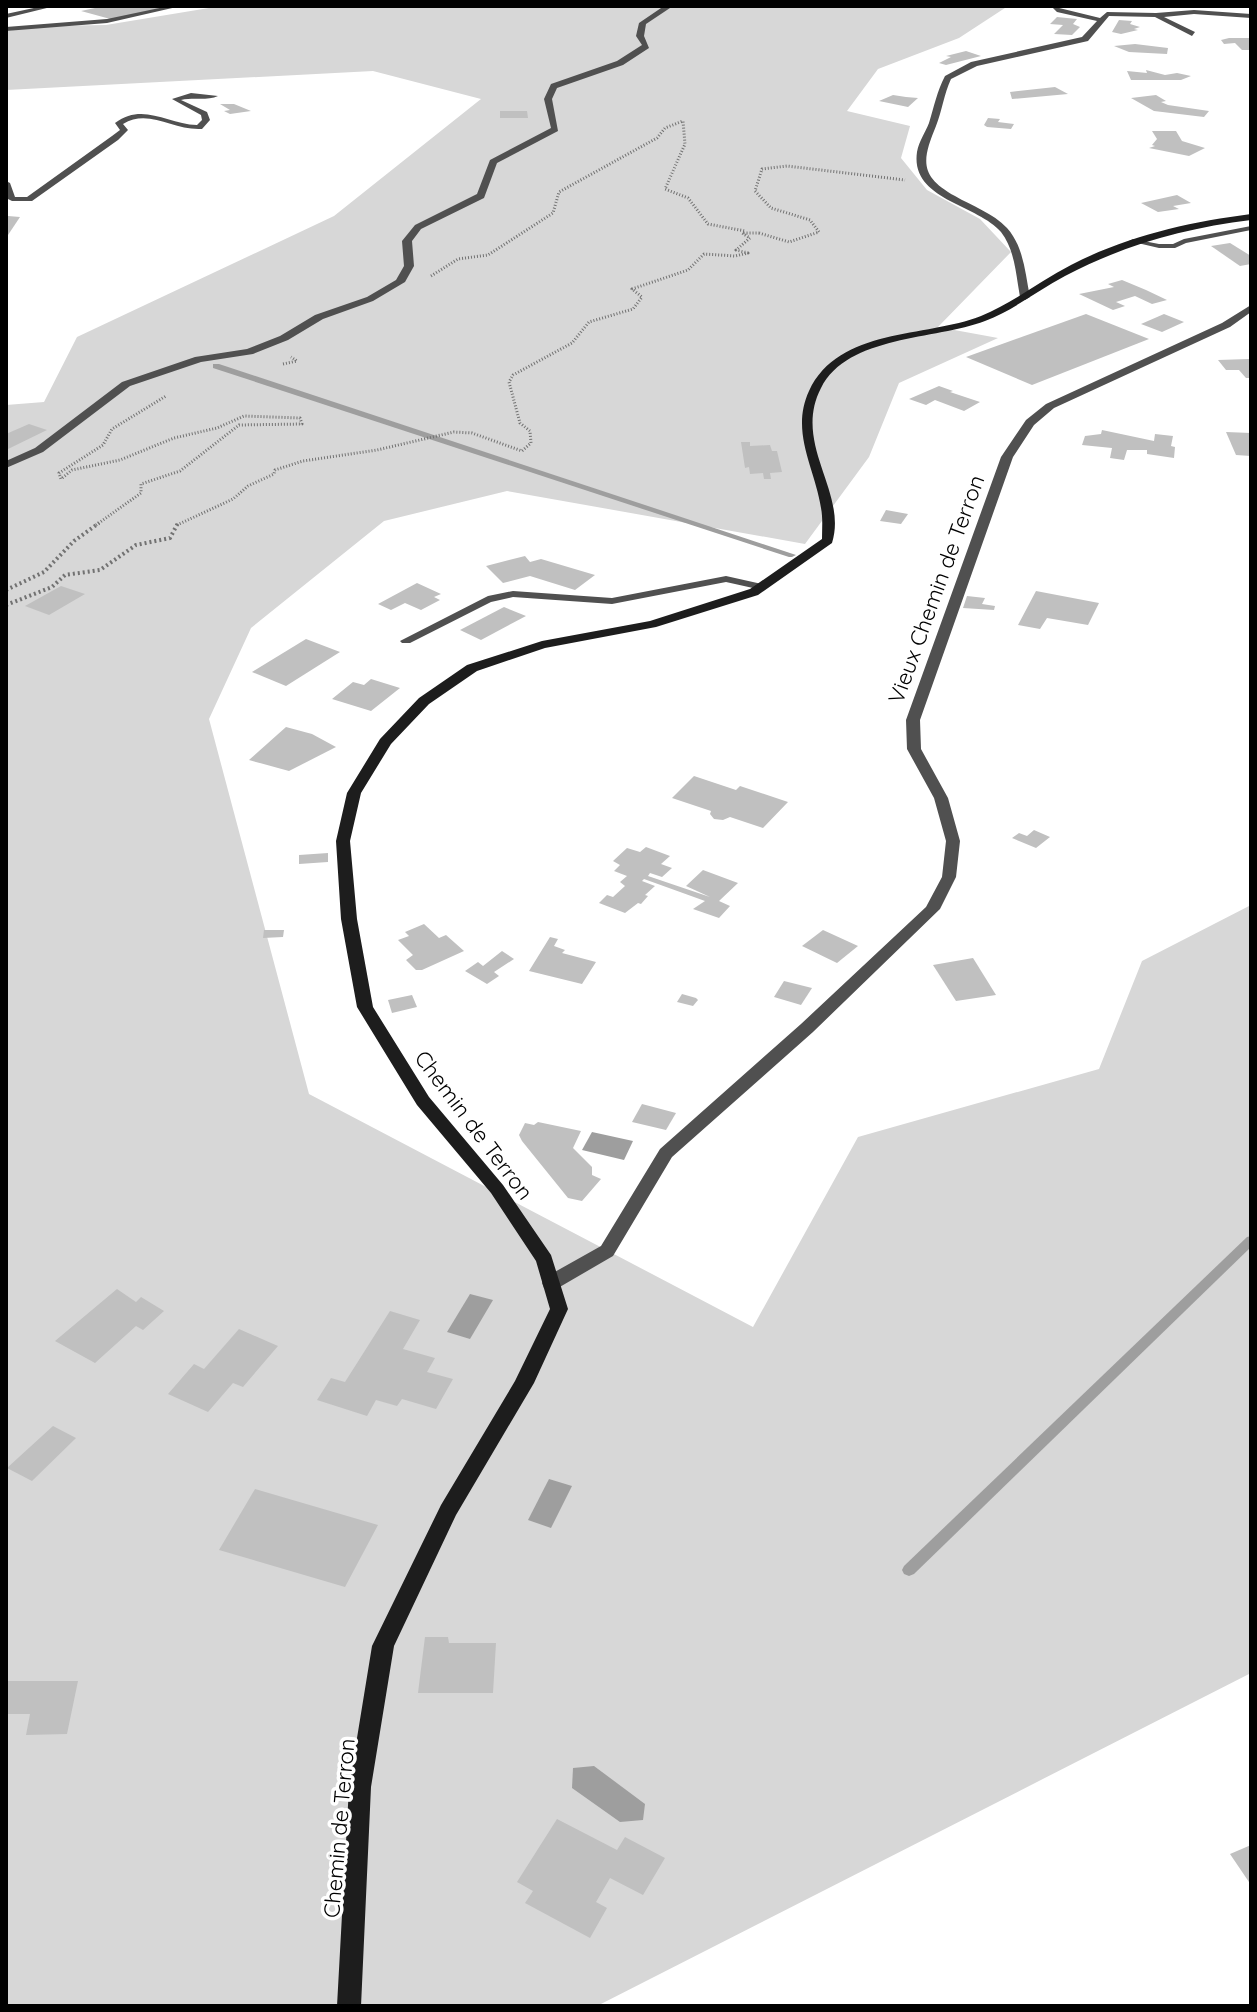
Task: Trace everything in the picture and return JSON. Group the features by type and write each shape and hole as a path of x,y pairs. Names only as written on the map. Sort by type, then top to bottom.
{"street":[{"path":"6,465 39,450 126,384 199,359 249,352 319,317 370,299 400,282 409,266 407,241 418,227 481,196 493,162 555,129 548,99 554,86 620,63 646,46 640,36 643,23 669,6"},
{"path":"1055,6 1100,20"},
{"path":"1025,297 1018,252 1003,228 987,215 959,203 932,184 921,167 921,153 948,78 974,64 1085,39 1107,14 1156,15 1176,9 1251,16"},
{"path":"1156,15 1192,34"},
{"name":"Chemin de Terron","path":"349,2006 360,1787 383,1646 448,1511 524,1383 559,1309 545,1260 513,1213 423,1101 365,1007 349,919 343,841 354,793 385,742 424,701 472,668 542,645 652,624 762,587 828,540 827,506 812,465 805,426 814,395 828,370 854,352 973,322 1007,310 1054,277 1133,241 1193,225 1251,217"},
{"name":"Vieux Chemin de Terron","path":"551,1283 607,1251 666,1153 807,1028 932,909 949,877 953,841 941,798 914,749 913,720 1007,457 1024,429 1050,406 1226,325 1251,308"}],"lane":[{"path":"6,16 52,6"},
{"path":"6,29 107,21 178,6"},
{"path":"6,183 12,199 29,199 115,138 124,130 119,123 128,116 150,115 187,127 199,127 206,120 204,114 175,99 185,95 215,96"},
{"path":"1133,241 1175,246 1210,235 1251,228"},
{"path":"406,641 488,599 513,594 612,601 726,579 762,587"}],"path":[{"path":"425,281 458,259 488,255 553,213 559,192 657,138 665,128 683,121 685,144 665,189 688,198 708,224 759,233 776,242 797,244 819,232 810,220 771,208 755,191 762,169 787,166 932,184"},
{"path":"6,605 52,587 65,575 100,570 136,545 170,538 178,523 233,499 248,486 294,462 390,447 442,431 467,432 488,438 508,450 522,451 531,443 530,431 520,423 509,382 513,375 572,343 575,335 599,315 633,309 642,297 632,289 688,270 704,254 735,256 748,253 736,250 750,238 742,233 759,233"},
{"path":"260,347 286,354 297,361 272,366"},
{"path":"6,590 44,572 74,541 141,493 141,484 180,471 239,425 302,424 300,418 289,416 244,416 217,428 174,438 120,460 72,470 61,479 59,473 103,445 112,429 167,396"}],"shaded area":[{"path":"221,6 1008,6 959,38 878,69 847,111 910,126 901,158 927,190 980,219 1011,252 938,327 998,338 899,383 869,457 805,544 507,491 384,521 251,628 209,719 309,1094 753,1327 858,1137 1099,1069 1142,961 1251,905 1251,1673 597,2006 6,2006 6,405 44,402 77,337 334,216 481,99 373,71 6,90 6,31 42,26 106,25"},
{"path":"592,1132 633,1141 624,1160 582,1150"},
{"path":"470,1294 493,1300 470,1339 447,1332"},
{"path":"549,1479 572,1486 551,1528 528,1520"},
{"path":"594,1766 645,1804 643,1820 620,1822 572,1788 573,1768"}],"building":[{"path":"90,6 169,6 114,20 81,11 95,8"},
{"path":"1057,17 1077,19 1073,24 1080,27 1072,35 1054,34 1063,25 1050,24"},
{"path":"1119,20 1132,21 1130,24 1140,27 1121,34 1112,32"},
{"path":"1251,38 1251,50 1242,50 1235,43 1224,44 1221,40"},
{"path":"1135,44 1168,48 1167,54 1129,52 1114,46"},
{"path":"966,51 981,56 946,65 939,63 951,57 946,56"},
{"path":"1146,70 1165,75 1177,73 1191,76 1181,80 1131,80 1127,71 1147,73"},
{"path":"1055,87 1068,94 1012,99 1010,92"},
{"path":"893,95 918,98 908,107 879,101"},
{"path":"1156,95 1168,105 1209,111 1204,117 1154,111 1131,98"},
{"path":"220,104 234,104 251,111 230,114 224,111 230,110"},
{"path":"500,111 527,111 528,118 500,118"},
{"path":"988,118 1014,124 1011,129 987,127 984,125"},
{"path":"1152,131 1176,131 1182,141 1205,148 1189,156 1149,148 1155,146 1152,145 1157,139"},
{"path":"1177,195 1191,203 1173,206 1179,209 1158,212 1141,203"},
{"path":"8,216 20,217 6,238 6,221"},
{"path":"1230,243 1251,256 1251,264 1240,266 1211,246"},
{"path":"1122,280 1167,300 1152,304 1135,296 1116,302 1125,306 1113,310 1079,294 1114,287 1108,284"},
{"path":"1086,314 1149,339 1032,385 966,357"},
{"path":"1164,314 1184,322 1162,332 1141,324"},
{"path":"1249,359 1251,378 1246,378 1239,370 1226,370 1218,360"},
{"path":"939,386 980,402 964,411 935,400 926,405 909,399"},
{"path":"29,424 47,430 6,450 6,434"},
{"path":"1102,430 1154,441 1155,434 1173,436 1171,446 1175,447 1174,458 1147,454 1147,450 1127,450 1124,460 1110,458 1112,448 1082,445 1085,436 1101,434"},
{"path":"1226,432 1251,433 1251,456 1236,455"},
{"path":"741,442 750,442 750,446 770,445 772,451 777,451 782,472 770,473 771,479 764,479 763,473 750,474 749,467 745,468"},
{"path":"886,510 908,514 901,524 880,521"},
{"path":"525,556 530,562 541,559 595,575 575,590 530,576 503,583 486,566"},
{"path":"417,583 441,594 434,597 440,600 421,610 405,603 391,610 378,604"},
{"path":"61,586 85,594 49,615 25,606"},
{"path":"1036,591 1099,603 1088,625 1047,618 1040,629 1018,625"},
{"path":"967,596 985,598 982,604 995,606 994,610 963,608"},
{"path":"504,607 526,616 481,640 460,630"},
{"path":"306,639 340,652 286,686 252,672"},
{"path":"371,679 400,688 371,711 332,699 353,682 364,685"},
{"path":"286,727 312,734 336,747 289,771 249,760"},
{"path":"694,776 736,790 740,786 788,802 763,828 730,817 714,819 711,811 672,798"},
{"path":"1034,830 1050,837 1036,848 1012,838 1019,833 1027,836"},
{"path":"646,847 670,856 661,864 672,868 662,877 650,873 648,876 710,897 686,886 703,870 738,883 719,901 730,906 719,918 693,909 705,901 644,879 642,881 655,886 641,904 625,913 599,903 607,895 613,897 625,886 620,882 627,876 614,871 620,865 613,861 627,848 640,852"},
{"path":"328,853 328,862 299,864 299,855"},
{"path":"424,924 439,938 446,935 464,951 416,970 406,960 413,955 398,940 409,936 405,932"},
{"path":"264,930 284,930 283,937 263,938"},
{"path":"823,930 858,946 837,963 802,946"},
{"path":"550,937 558,939 554,946 565,950 562,953 596,962 582,984 529,971"},
{"path":"502,951 514,959 494,972 499,976 487,984 465,971 478,962 483,966"},
{"path":"973,958 996,995 956,1001 933,965"},
{"path":"784,981 812,988 801,1005 774,997"},
{"path":"682,994 698,1000 693,1006 677,1002"},
{"path":"412,995 417,1007 392,1013 388,1000"},
{"path":"642,1104 676,1113 666,1130 632,1122"},
{"path":"538,1122 581,1131 573,1148 592,1167 592,1175 601,1179 582,1201 568,1198 522,1141 519,1135 525,1123 534,1125"},
{"path":"117,1289 136,1302 141,1297 164,1311 143,1330 136,1326 95,1363 55,1341"},
{"path":"390,1311 420,1320 403,1349 435,1358 427,1372 453,1379 436,1409 402,1399 397,1406 376,1400 367,1416 317,1400 331,1378 345,1382"},
{"path":"239,1329 278,1346 243,1387 233,1383 208,1412 168,1394 194,1364 204,1369"},
{"path":"53,1426 76,1438 32,1481 7,1468"},
{"path":"255,1489 378,1525 345,1587 219,1550"},
{"path":"425,1637 448,1637 449,1643 496,1643 493,1693 418,1693"},
{"path":"6,1681 78,1681 67,1734 26,1735 30,1714 6,1714"},
{"path":"557,1819 617,1850 625,1837 665,1858 643,1895 610,1878 596,1902 607,1908 590,1938 525,1903 533,1891 517,1882"},
{"path":"1251,1845 1251,1885 1230,1854"}],"waterway":[{"path":"216,366 792,555"},
{"path":"909,1570 1251,1240"}]}
